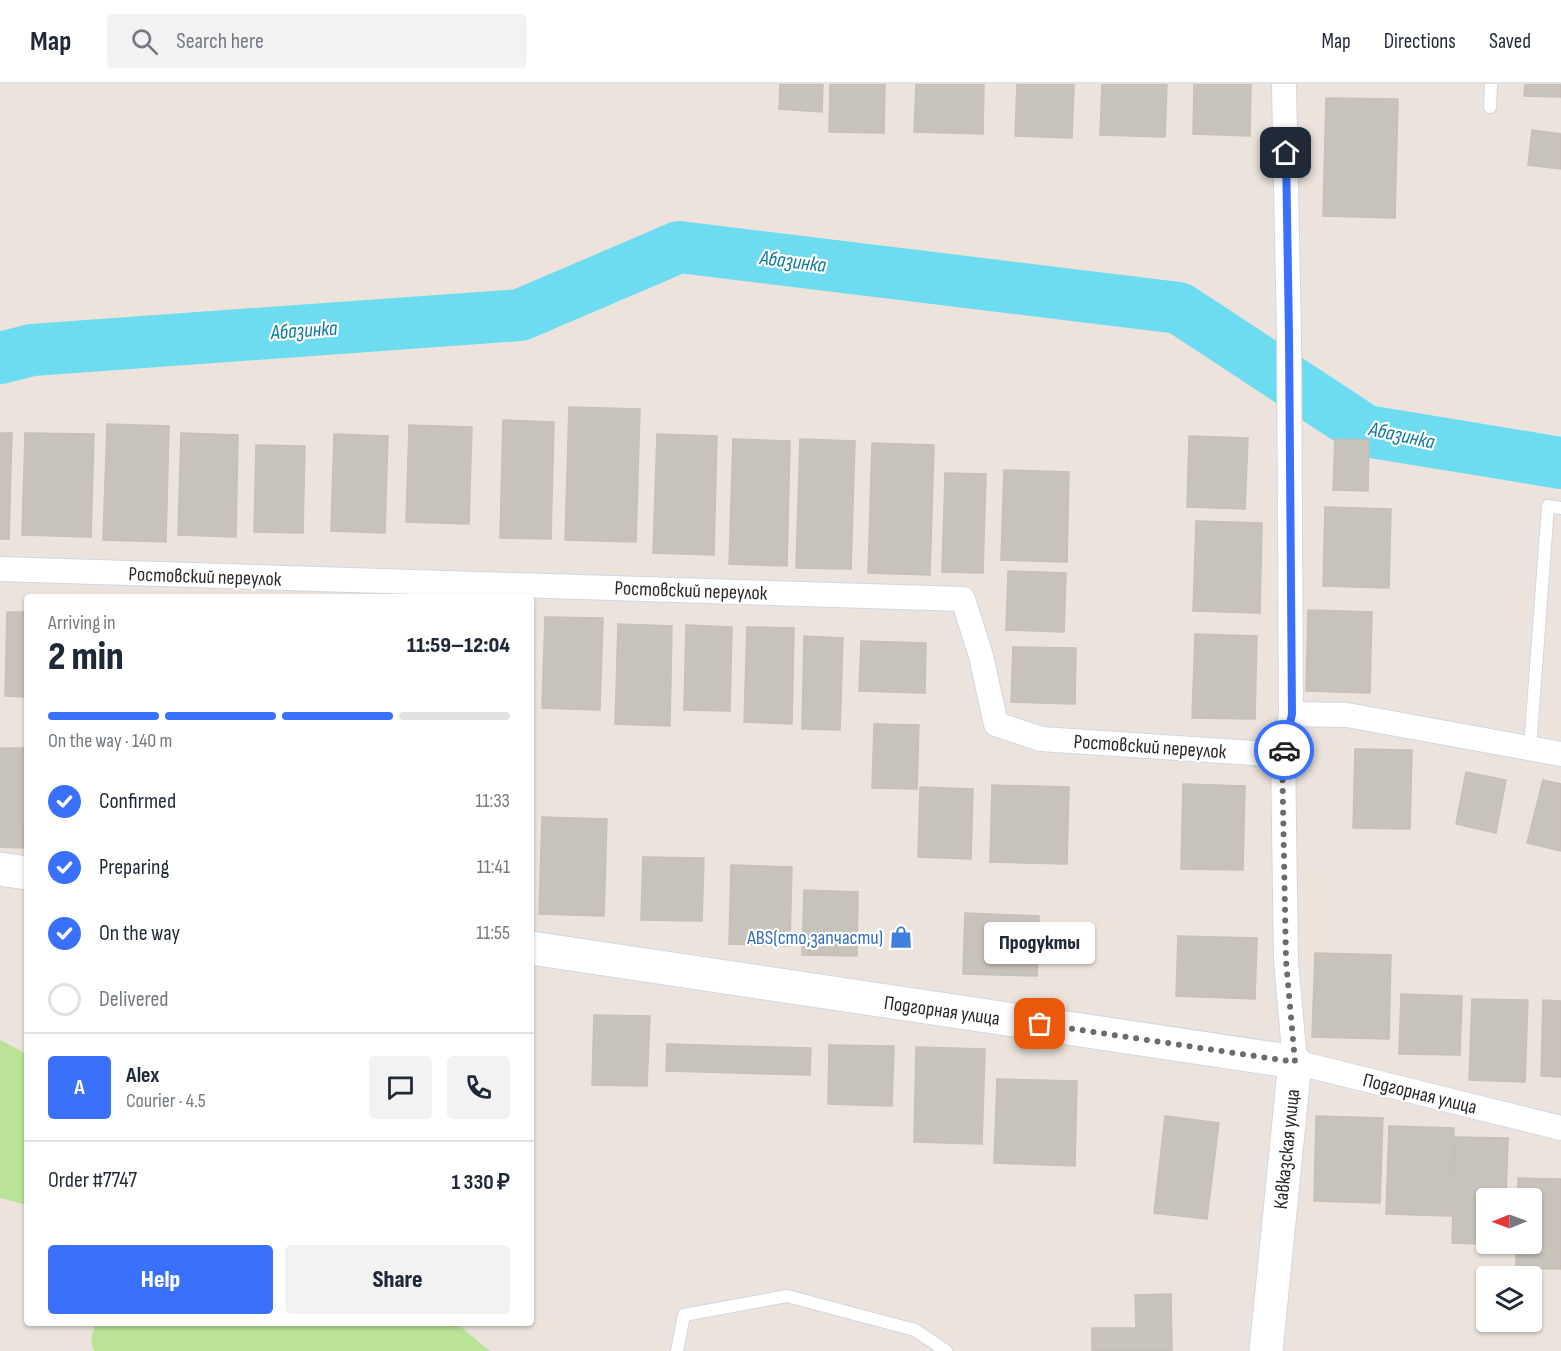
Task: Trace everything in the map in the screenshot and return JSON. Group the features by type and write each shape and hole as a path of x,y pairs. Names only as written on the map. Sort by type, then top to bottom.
{"main road":[{"path":"0,869 24,873"},
{"name":"Подгорная улица","path":"534,948 1295,1062"},
{"name":"Кавказская улица","path":"1266,1351 1295,1062"}],"street":[{"name":"Кавказская улица","path":"1284,84 1292,714 1282,755 1286,961 1295,1062"},
{"name":"Ростовский переулок","path":"0,569 963,599 981,656 996,724 1041,739 1282,755"},
{"path":"1292,714 1347,715 1561,754"},
{"name":"Подгорная улица","path":"1295,1062 1561,1128"}],"lane":[{"path":"1490,107 1491,84"},
{"path":"1530,748 1548,506 1561,508"},
{"path":"677,1351 684,1315 787,1296 915,1330 946,1351"}],"green space":[{"path":"0,1040 24,1052 24,1204 0,1198"},
{"path":"94,1326 460,1326 490,1351 94,1351 91,1341"}],"building":[{"path":"780,84 823,84 822,112 779,109"},
{"path":"830,84 885,84 884,133 829,132"},
{"path":"916,84 984,84 983,134 914,132"},
{"path":"1017,84 1074,84 1072,138 1015,136"},
{"path":"1102,84 1167,84 1165,137 1100,135"},
{"path":"1194,84 1251,84 1250,136 1193,134"},
{"path":"1525,84 1561,84 1561,97 1524,96"},
{"path":"1326,98 1398,99 1395,218 1323,216"},
{"path":"1532,130 1561,134 1561,169 1528,165"},
{"path":"569,407 640,409 636,542 565,540"},
{"path":"503,420 554,422 551,539 500,538"},
{"path":"107,424 169,426 166,542 103,540"},
{"path":"409,425 472,427 469,524 406,522"},
{"path":"0,433 12,433 9,539 0,539"},
{"path":"25,433 94,434 91,537 22,535"},
{"path":"181,433 238,435 236,537 178,535"},
{"path":"334,434 388,436 385,533 331,531"},
{"path":"657,434 717,436 714,555 653,553"},
{"path":"1189,436 1248,438 1245,509 1187,507"},
{"path":"733,439 790,441 787,566 729,564"},
{"path":"800,439 855,441 851,569 796,568"},
{"path":"1335,439 1369,440 1368,491 1333,490"},
{"path":"872,443 934,445 930,575 868,573"},
{"path":"256,445 305,446 303,533 254,532"},
{"path":"1004,470 1069,472 1067,562 1001,560"},
{"path":"945,473 986,474 983,573 942,572"},
{"path":"1325,507 1391,509 1389,588 1323,586"},
{"path":"1196,521 1262,523 1260,613 1193,611"},
{"path":"1008,571 1066,573 1064,632 1006,630"},
{"path":"1308,610 1372,612 1370,693 1306,691"},
{"path":"7,612 24,612 24,697 5,696"},
{"path":"545,617 603,618 600,710 542,708"},
{"path":"618,624 672,626 670,726 615,724"},
{"path":"686,625 732,627 730,711 684,710"},
{"path":"747,627 794,628 792,724 744,722"},
{"path":"1195,634 1257,636 1255,719 1192,718"},
{"path":"804,636 843,638 840,730 802,729"},
{"path":"861,641 926,643 925,693 859,691"},
{"path":"1013,647 1076,648 1075,704 1011,702"},
{"path":"874,724 919,725 917,789 872,788"},
{"path":"0,748 24,748 24,848 0,847"},
{"path":"1355,749 1412,750 1410,829 1353,828"},
{"path":"1466,772 1506,780 1496,833 1456,824"},
{"path":"1543,780 1561,784 1561,851 1527,843"},
{"path":"1183,784 1245,786 1243,870 1181,869"},
{"path":"992,785 1069,787 1067,864 990,862"},
{"path":"920,787 973,789 971,859 918,857"},
{"path":"542,817 607,819 604,916 539,914"},
{"path":"643,857 704,858 702,921 641,920"},
{"path":"731,865 792,867 790,946 729,944"},
{"path":"804,890 858,892 857,956 802,955"},
{"path":"965,913 1039,916 1037,976 963,974"},
{"path":"1178,936 1257,938 1255,999 1176,996"},
{"path":"1315,953 1391,955 1389,1039 1312,1037"},
{"path":"1401,994 1462,996 1460,1055 1399,1054"},
{"path":"1472,999 1528,1000 1525,1082 1469,1080"},
{"path":"1543,1000 1561,1001 1561,1077 1541,1076"},
{"path":"594,1015 650,1016 647,1086 592,1085"},
{"path":"667,1044 811,1048 810,1075 666,1071"},
{"path":"829,1045 894,1046 892,1106 828,1104"},
{"path":"916,1047 985,1049 982,1144 914,1142"},
{"path":"997,1079 1077,1081 1075,1166 994,1163"},
{"path":"1165,1116 1219,1123 1207,1219 1154,1213"},
{"path":"1316,1116 1383,1118 1380,1203 1314,1201"},
{"path":"1389,1126 1454,1128 1451,1216 1386,1214"},
{"path":"1455,1137 1508,1138 1506,1188 1476,1188 1476,1244 1452,1243"},
{"path":"1518,1178 1561,1179 1561,1269 1516,1266 1516,1254 1542,1254 1542,1188 1518,1188"},
{"path":"1171,1294 1172,1351 1092,1351 1092,1328 1136,1328 1135,1295"}],"waterway":[{"name":"Абазинка","path":"0,358 32,350 520,315 679,247 1179,308 1366,431 1561,463"}],"way so far":[{"path":"1040,1024 1295,1062 1286,961 1282,755 1284,750"}],"place":[{"name":"ABS(сто,запчасти)","path":"901,937"},
{"name":"Продукты","path":"1040,1024"}],"route":[{"path":"1284,750 1292,714 1286,153"}]}
